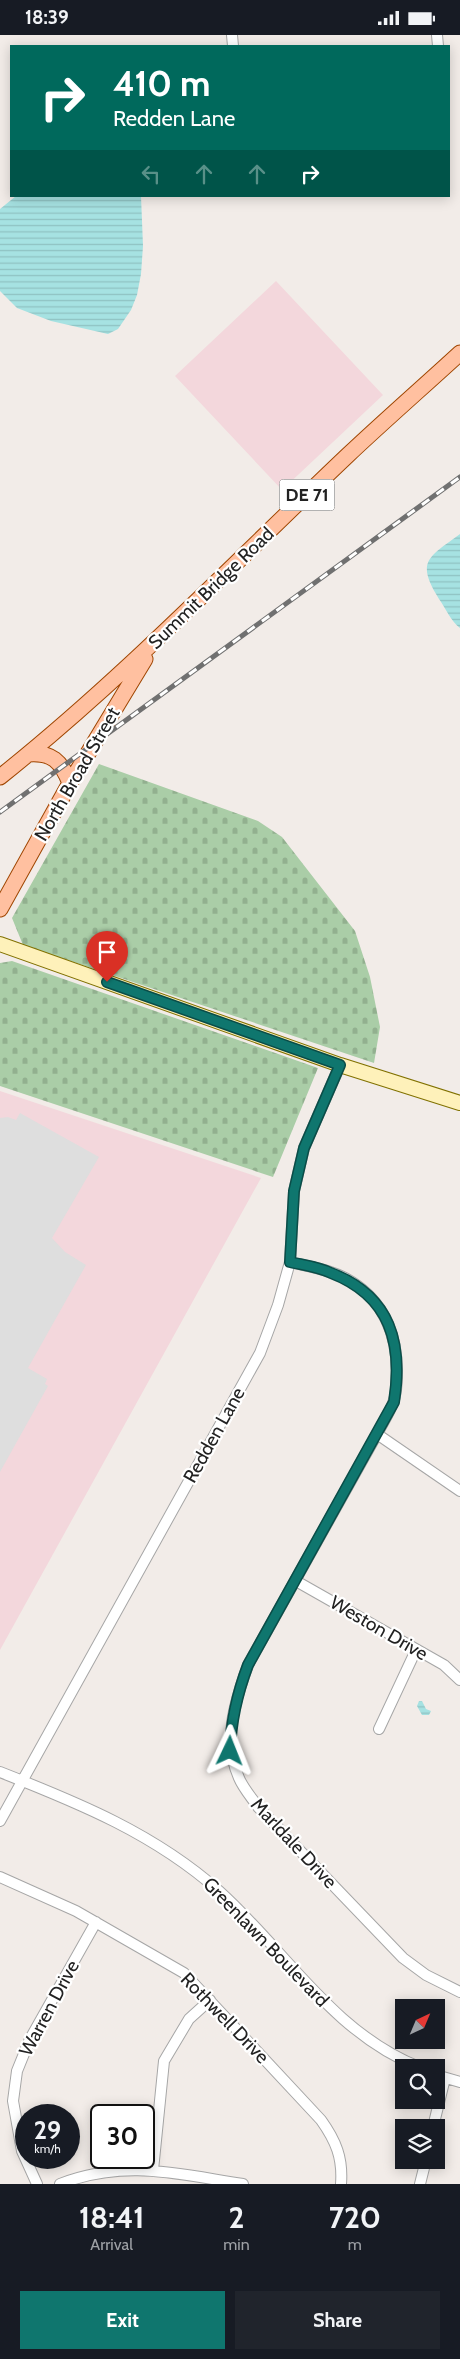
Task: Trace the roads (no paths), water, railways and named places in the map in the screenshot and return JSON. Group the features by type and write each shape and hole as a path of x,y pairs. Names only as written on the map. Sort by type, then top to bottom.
{"main road":[{"name":"Summit Bridge Road","path":"0,777 157,641 349,454 460,353"},
{"name":"North Broad Street","path":"0,909 73,778 122,695 157,641"},
{"path":"46,739 63,753 73,778"},
{"path":"28,754 41,753 54,759 73,778"}],"street":[{"path":"0,944 340,1065 460,1103"},
{"name":"Redden Lane","path":"0,1821 21,1780 260,1353 278,1305 290,1262 294,1191 304,1148 340,1065"},
{"name":"Marldale Drive","path":"290,1262 330,1272 352,1282 375,1300 391,1327 397,1353 397,1381 394,1402 248,1665 236,1697 230,1731 230,1751 239,1779 258,1807 403,1958 426,1975 460,1992"},
{"path":"377,1434 460,1491"},
{"name":"Weston Drive","path":"296,1581 444,1665 460,1680"},
{"path":"379,1729 416,1649"},
{"name":"Greenlawn Boulevard","path":"0,1772 112,1818 178,1858 238,1908 348,2025 389,2053 402,2059"},
{"name":"Rothwell Drive","path":"0,1877 76,1911 184,1973 321,2120 333,2137 341,2155 341,2184"},
{"name":"Warren Drive","path":"36,2184 22,2151 13,2101 16,2071 30,2039 96,1922"},
{"path":"153,2170 164,2061 189,2019 210,2000"},
{"path":"445,2077 460,2082"},
{"path":"420,2184 424,2169"},
{"path":"60,2184 105,2171 153,2170 243,2184"}],"water":[{"path":"15,197 141,197 143,246 141,274 137,295 131,310 118,329 108,334 51,321 17,308 0,291 0,209"},
{"path":"460,534 460,628 439,599 428,576 427,568 433,555"},
{"path":"419,1701 422,1701 426,1709 431,1711 429,1715 422,1715 417,1706"}],"railway":[{"path":"0,812 460,477"}]}
